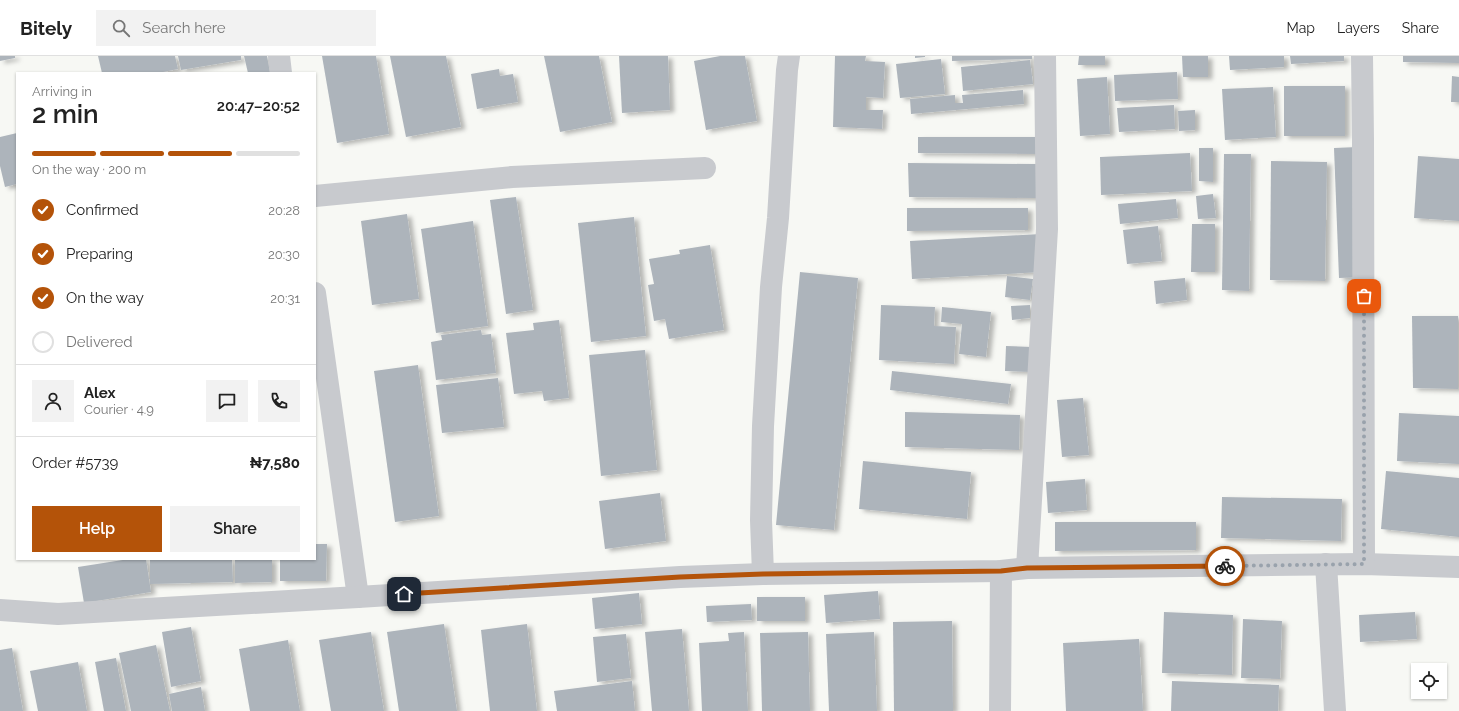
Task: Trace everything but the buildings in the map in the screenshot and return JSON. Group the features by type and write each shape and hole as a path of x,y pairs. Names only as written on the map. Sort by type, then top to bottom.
{"street":[{"path":"279,56 281,72"},
{"path":"763,574 761,520 763,426 771,287 778,218 789,56"},
{"path":"1027,568 1047,229 1045,56"},
{"path":"1362,56 1364,564"},
{"path":"316,196 512,177 705,168"},
{"path":"316,300 358,597"},
{"path":"1326,564 1335,711"},
{"path":"0,610 58,614 680,577 763,574 1001,571 1027,568 1326,564 1459,567"},
{"path":"1000,711 1001,571"}],"way so far":[{"path":"1225,566 1364,564 1364,296"}],"route":[{"path":"404,594 680,577 763,574 1001,571 1027,568 1225,566"}]}
